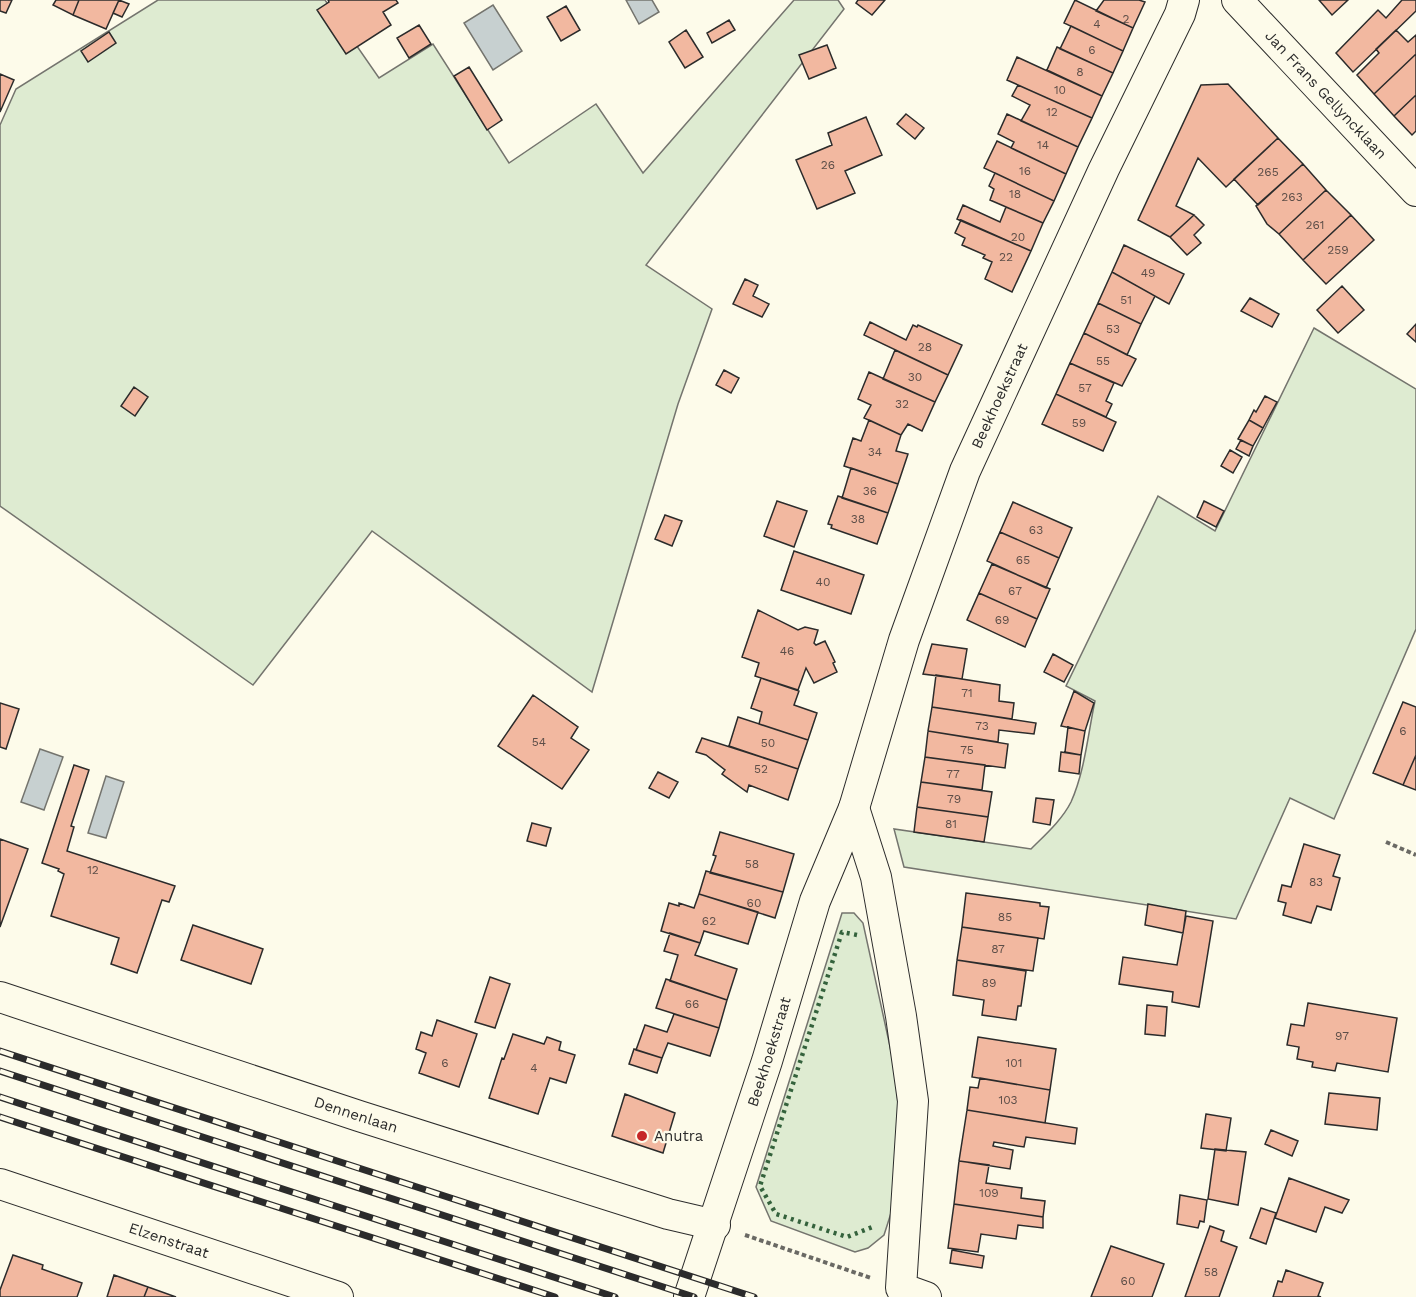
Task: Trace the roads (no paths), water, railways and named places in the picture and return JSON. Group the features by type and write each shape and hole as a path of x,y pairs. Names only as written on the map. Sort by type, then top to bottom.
{"street":[{"name":"Beekhoekstraat","path":"689,1297 715,1225 815,901 854,808 904,640 965,471 1104,169 1180,14 1184,0"},
{"name":"Jan Frans Gellyncklaan","path":"1237,0 1416,191"},
{"path":"854,808 876,877 901,1016 913,1101 913,1293"},
{"name":"Dennenlaan","path":"0,997 381,1123 668,1214 715,1225"},
{"name":"Elzenstraat","path":"0,1184 338,1297"}],"railway":[{"path":"0,1051 754,1297"},
{"path":"0,1071 694,1297"},
{"path":"0,1097 615,1297"},
{"path":"0,1117 555,1297"}],"place":[{"name":"Anutra","path":"642,1136"}]}
